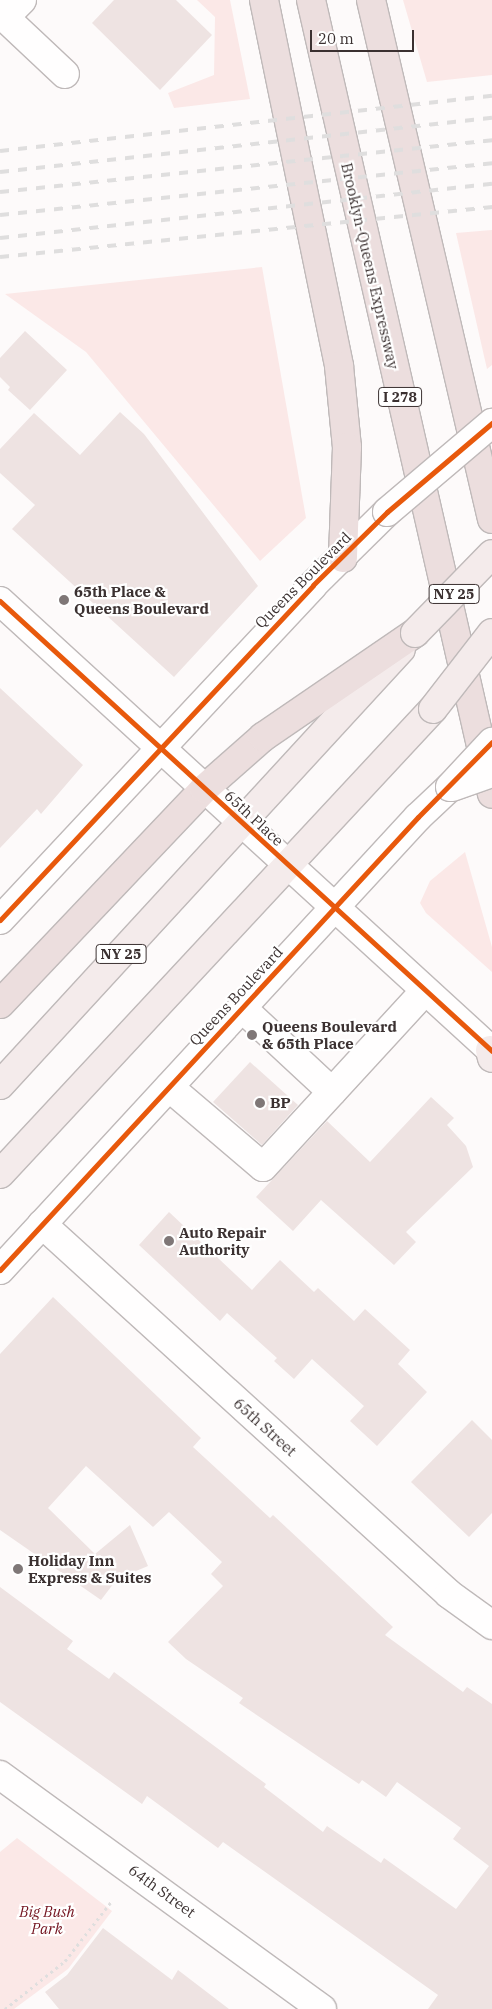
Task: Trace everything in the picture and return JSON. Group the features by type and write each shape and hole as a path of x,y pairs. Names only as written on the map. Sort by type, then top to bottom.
{"highway":[{"path":"264,0 339,366 347,447 343,558"},
{"name":"Brooklyn-Queens Expressway","path":"310,0 492,794"},
{"path":"371,0 492,519"},
{"path":"0,1004 204,789 263,737 415,633"}],"main road":[{"name":"NY 25","path":"0,1085 242,824 415,633 492,554"},
{"path":"0,1174 433,709 492,633"},
{"path":"433,709 492,662"}],"street":[{"path":"9,10 65,74"},
{"name":"Queens Boulevard","path":"0,920 313,585 343,558 387,512 492,423"},
{"name":"65th Place","path":"0,601 491,1053"},
{"name":"Queens Boulevard","path":"0,1270 418,817 450,787 492,742"},
{"path":"450,787 492,773"},
{"path":"169,1087 263,1168 425,991"},
{"path":"242,1008 332,1092"},
{"name":"65th Street","path":"42,1224 449,1594 492,1625"},
{"name":"64th Street","path":"0,1775 322,2009"}],"path":[{"path":"5,2009 65,1961 111,1902"}],"green space":[{"path":"197,0 230,0 250,99 174,108 168,93 214,75 215,17"},
{"path":"403,0 492,0 492,75 427,82"},
{"path":"492,230 492,365 487,369 456,233"},
{"path":"262,267 306,518 260,561 86,352 5,294"},
{"path":"465,852 492,947 492,972 426,913 420,903 430,881"},
{"name":"Big Bush Park","path":"17,1838 112,1911 68,1969 14,2009 0,2009 0,1852"}],"building":[{"path":"114,0 176,0 212,35 160,90 92,23"},
{"path":"25,331 67,370 30,410 8,390 10,387 0,377 0,358"},
{"path":"120,412 144,434 258,586 174,677 12,529 35,505 0,473 0,449 34,413 80,455"},
{"path":"0,688 83,765 41,814 37,809 0,848"},
{"path":"250,1062 298,1105 262,1145 213,1102"},
{"path":"431,1097 454,1118 447,1125 466,1146 473,1167 406,1232 416,1242 394,1265 321,1200 293,1231 256,1197 327,1121 370,1162"},
{"path":"169,1212 252,1290 280,1260 314,1292 318,1288 354,1321 365,1309 410,1350 398,1364 427,1392 377,1446 350,1421 364,1406 312,1359 294,1379 274,1361 277,1358 227,1313 220,1321 139,1245"},
{"path":"53,1297 201,1438 193,1447 270,1518 273,1515 393,1627 385,1635 463,1692 467,1687 492,1704 492,2009 428,2009 438,1995 223,1842 218,1848 147,1796 142,1804 0,1702 0,1587 73,1641 67,1649 109,1679 114,1672 266,1784 264,1787 323,1832 327,1826 381,1863 384,1858 456,1909 489,1866 453,1839 461,1828 397,1782 386,1797 362,1780 359,1784 239,1703 243,1698 186,1659 168,1642 223,1586 211,1574 222,1562 169,1512 153,1527 86,1466 48,1508 95,1554 130,1525 148,1566 117,1579 101,1600 0,1530 0,1354"},
{"path":"472,1420 492,1440 492,1513 469,1537 411,1482"},
{"path":"103,1928 172,1980 178,1970 229,2009 59,2009 45,1992 67,1975"}],"railway":[{"path":"0,151 492,96"},
{"path":"0,172 492,118"},
{"path":"0,192 492,140"},
{"path":"0,215 492,163"},
{"path":"0,238 492,184"},
{"path":"0,257 492,207"}],"cycle path":[{"path":"0,920 313,585 387,512 492,423"},
{"path":"0,601 492,1051"},
{"path":"0,1270 418,817 492,742"}],"place":[{"name":"65th Place & Queens Boulevard","path":"64,600"},
{"name":"Queens Boulevard & 65th Place","path":"252,1035"},
{"name":"BP","path":"260,1103"},
{"name":"Auto Repair Authority","path":"169,1241"},
{"name":"Holiday Inn Express & Suites","path":"18,1569"}]}
